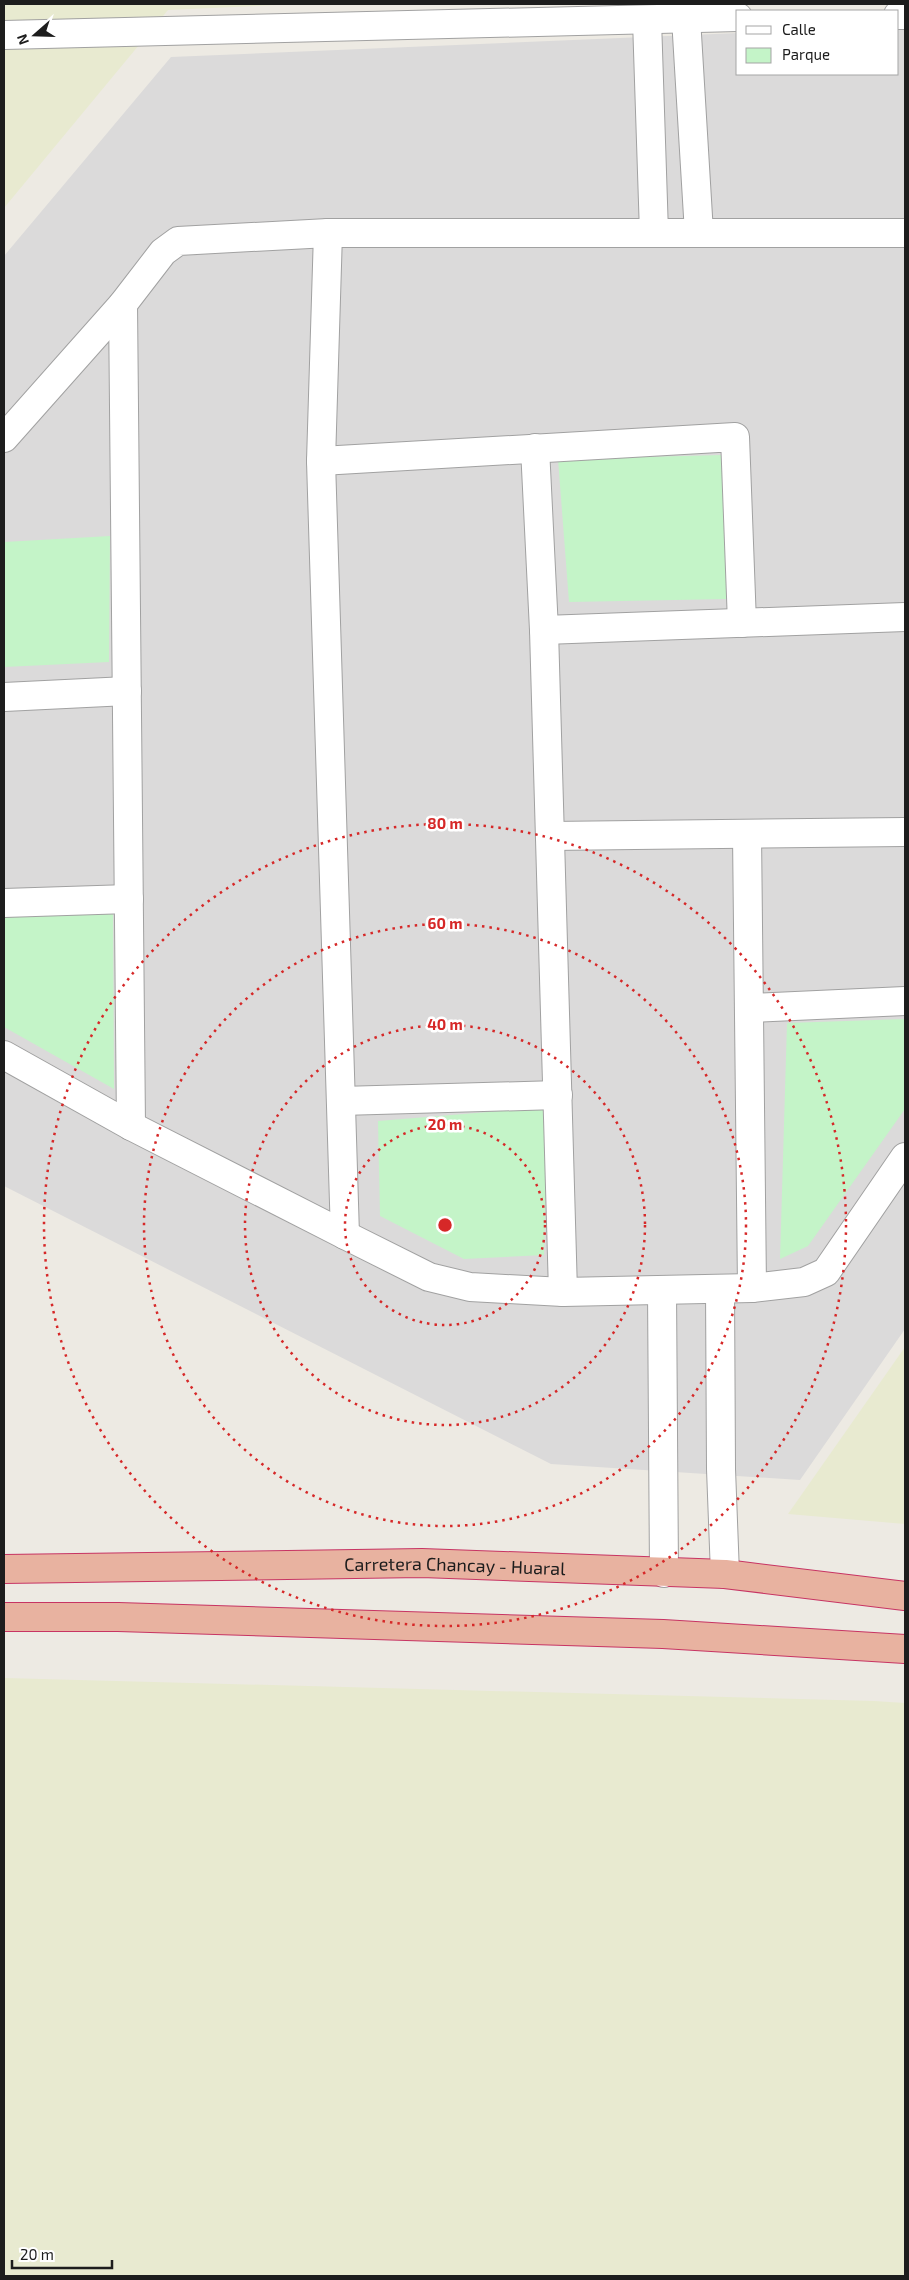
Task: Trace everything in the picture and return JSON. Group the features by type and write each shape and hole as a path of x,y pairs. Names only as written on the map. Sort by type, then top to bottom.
{"highway":[{"name":"Carretera Chancay - Huaral","path":"4,1570 422,1563 571,1567 664,1573 726,1574 905,1596"},
{"path":"4,1617 118,1617 654,1633 905,1649"}],"street":[{"path":"4,35 736,17"},
{"path":"686,18 699,233"},
{"path":"647,20 654,233"},
{"path":"4,438 123,304 163,252 178,241 328,233 905,232"},
{"path":"328,233 321,461 345,1235"},
{"path":"123,304 131,1126"},
{"path":"321,461 735,437 742,623"},
{"path":"535,448 544,630 563,1292"},
{"path":"544,630 905,617"},
{"path":"4,697 127,691"},
{"path":"550,836 905,832"},
{"path":"747,834 752,1288"},
{"path":"4,902 129,899"},
{"path":"750,1008 905,1001"},
{"path":"4,1054 131,1126 345,1235 429,1276 470,1287 563,1292 752,1288 804,1282 826,1272 905,1157"},
{"path":"341,1101 558,1095"},
{"path":"720,1289 721,1469 726,1574"},
{"path":"662,1290 664,1573"}],"shaded area":[{"path":"899,26 905,26 905,1329 800,1480 551,1464 4,1186 4,256 171,57 736,33 736,75 899,75"}],"green space":[{"path":"4,4 299,4 168,10 4,208"},
{"path":"724,455 727,599 569,602 558,459"},
{"path":"110,536 109,662 4,667 4,542"},
{"path":"113,909 114,1089 4,1027 4,916"},
{"path":"905,1019 905,1109 808,1246 780,1259 787,1023"},
{"path":"548,1107 544,1255 464,1259 380,1216 378,1121"},
{"path":"905,1347 905,1524 788,1514"},
{"path":"4,1678 905,1703 905,2276 4,2276"}]}
